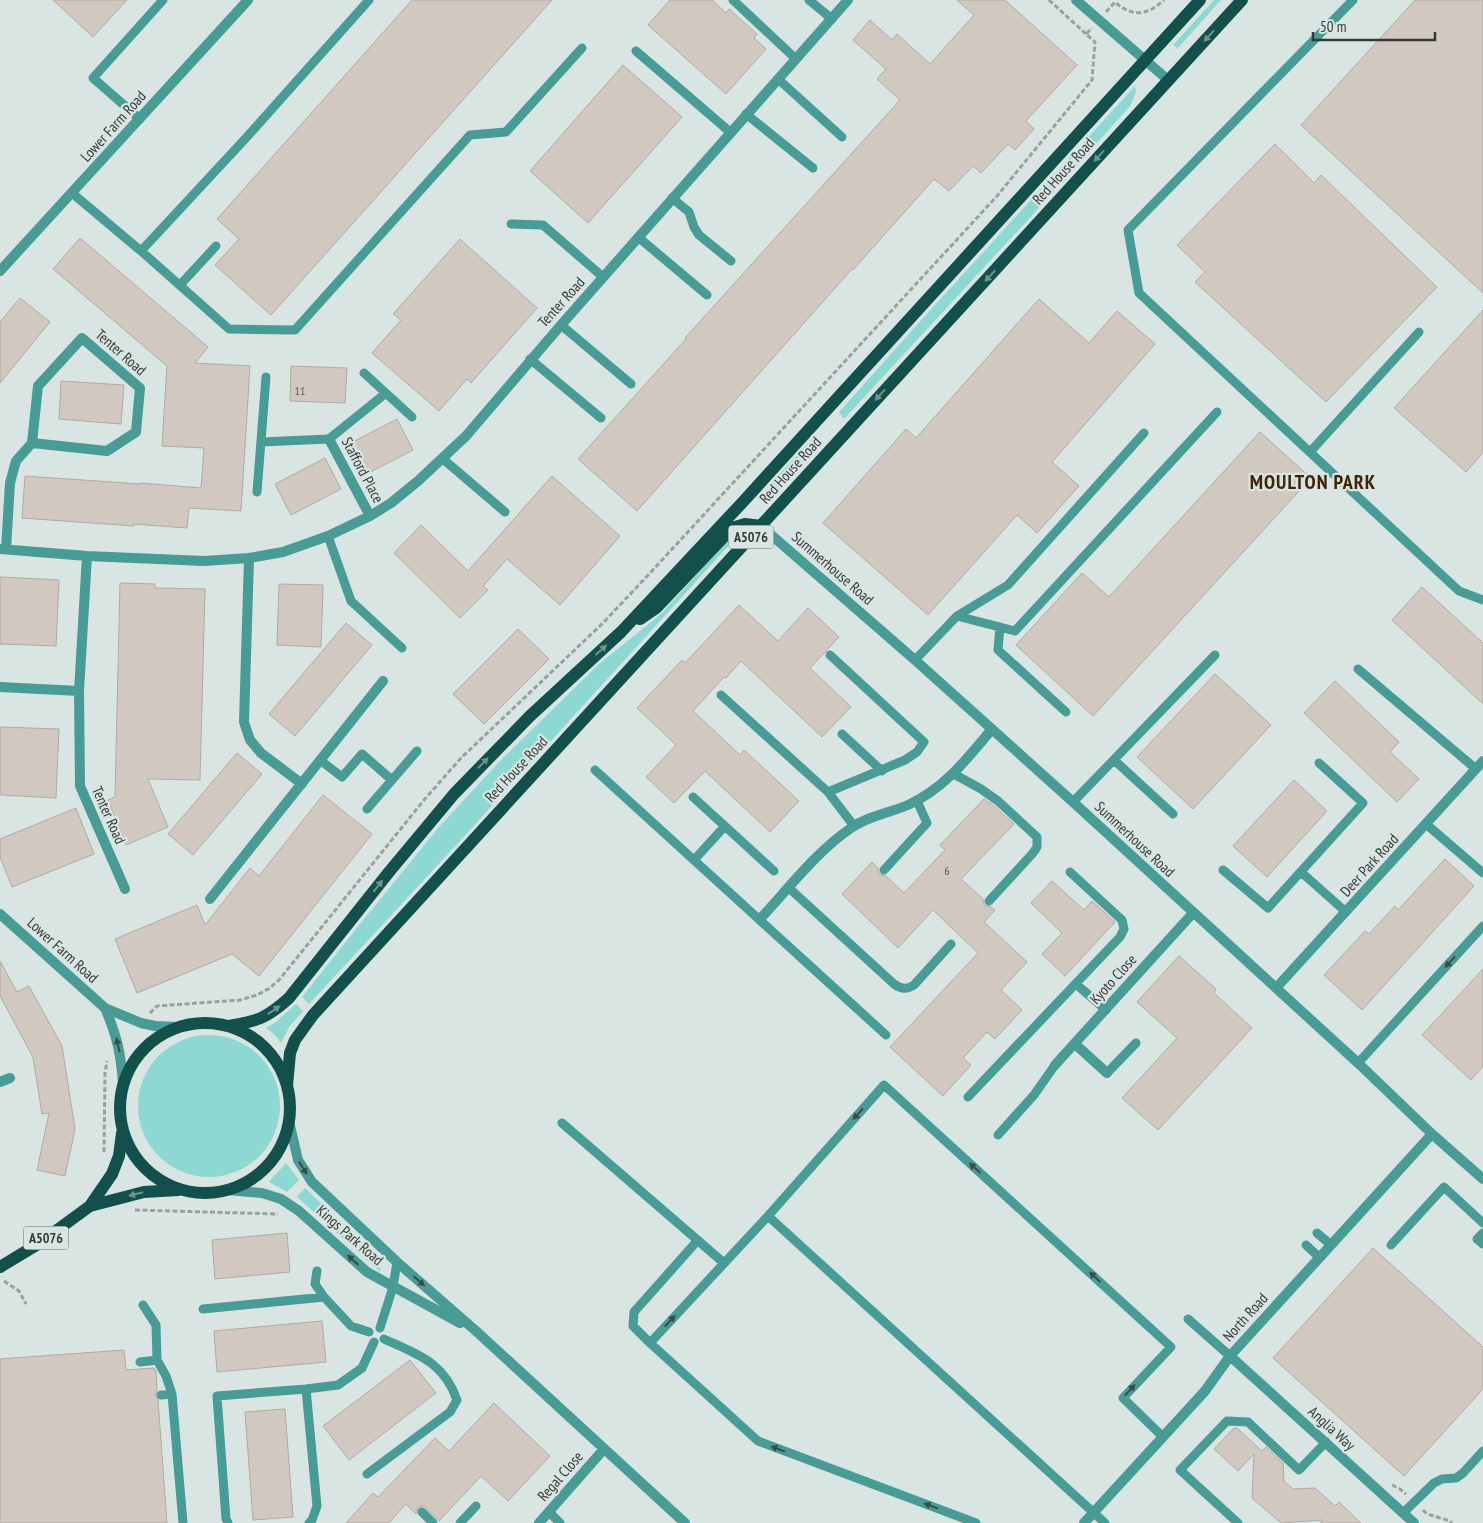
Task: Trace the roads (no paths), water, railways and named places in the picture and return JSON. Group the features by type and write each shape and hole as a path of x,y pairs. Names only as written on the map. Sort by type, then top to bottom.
{"main road":[{"path":"228,1026 255,1022 276,1010 289,998 454,794 530,716 621,632 741,504 1200,0"},
{"name":"Red House Road","path":"287,1086 290,1053 302,1028 313,1015 1242,0"},
{"path":"621,632 656,608 732,528 745,524 761,526"},
{"path":"196,1023 228,1026 245,1032 260,1042 272,1055 281,1070 287,1086 290,1104 289,1121 285,1137 278,1152 268,1165 256,1176 242,1184 212,1193 183,1190 163,1182 145,1168 135,1157 122,1130 120,1099 123,1084 129,1068 138,1054 157,1038 179,1026 196,1023"},
{"name":"A5076","path":"0,1267 38,1244 90,1206 112,1174 119,1156 122,1130"},
{"name":"A5076","path":"90,1206 144,1192 183,1190"}],"street":[{"name":"Lower Farm Road","path":"0,271 248,0"},
{"name":"Tenter Road","path":"32,442 106,451 136,432 140,388 82,338 38,386 32,442 16,461 10,483 3,549 87,556 204,561 249,558 283,552 328,536 370,516 391,503 418,482 466,436 530,359 848,0"},
{"path":"1076,0 1168,80"},
{"name":"Stafford Place","path":"329,438 370,516"},
{"name":"Summerhouse Road","path":"761,526 916,660 1483,1179"},
{"name":"Tenter Road","path":"87,556 79,691 80,786 125,889"},
{"path":"249,558 244,722 250,740 261,753 302,784"},
{"path":"210,899 383,681"},
{"path":"0,688 79,691"},
{"path":"760,920 835,839 854,826 917,801 935,790 954,774 992,729"},
{"name":"Deer Park Road","path":"1276,988 1483,761"},
{"name":"Kyoto Close","path":"1055,1065 1193,913"},
{"name":"Lower Farm Road","path":"0,914 105,1008"},
{"path":"105,1008 141,1023 155,1026 179,1026"},
{"path":"105,1008 115,1031 121,1058 123,1084"},
{"path":"1075,1044 1107,1073"},
{"name":"Kings Park Road","path":"289,1121 298,1160 312,1182 397,1262 476,1331 685,1523"},
{"name":"North Road","path":"1084,1523 1204,1391 1230,1356 1432,1134"},
{"name":"Kings Park Road","path":"226,1190 262,1193 281,1199 299,1211 366,1272 476,1331"},
{"name":"Anglia Way","path":"1230,1356 1408,1519"},
{"name":"Regal Close","path":"539,1523 604,1449"}],"lane":[{"path":"140,119 93,78 163,0"},
{"path":"141,251 245,139 369,0"},
{"path":"733,0 796,59"},
{"path":"809,0 832,19"},
{"path":"1353,0 1128,230 1139,293 1460,591 1483,600"},
{"path":"72,193 229,329 295,330 470,135 506,132 582,48"},
{"path":"636,51 730,132"},
{"path":"778,79 842,137"},
{"path":"746,114 814,168"},
{"path":"672,198 689,212 694,227 700,235 731,261"},
{"path":"511,224 543,225 603,277"},
{"path":"638,237 707,295"},
{"path":"180,285 216,246"},
{"path":"560,325 631,384"},
{"path":"1310,452 1419,332"},
{"path":"530,359 601,418"},
{"path":"364,373 412,417"},
{"path":"258,492 266,377"},
{"path":"261,442 329,438 386,393"},
{"path":"958,616 1015,631 1217,412"},
{"path":"916,660 958,616 1008,585 1144,433"},
{"path":"444,458 506,512"},
{"path":"328,536 351,600 402,648"},
{"path":"1000,627 998,650 1066,712"},
{"path":"828,792 882,771 904,760 917,752 924,742 830,655"},
{"path":"1073,802 1215,655"},
{"path":"1358,669 1476,769"},
{"path":"721,695 828,792 854,826"},
{"path":"842,734 882,771"},
{"path":"367,809 417,751"},
{"path":"320,760 342,777 362,754 392,780"},
{"path":"1114,760 1173,814"},
{"path":"1222,870 1268,908 1301,872 1363,803 1319,763"},
{"path":"595,770 886,1035"},
{"path":"954,774 998,802 1034,834 1038,842 1033,853 989,901"},
{"path":"693,797 774,871"},
{"path":"884,870 927,823 917,801"},
{"path":"1426,824 1483,873"},
{"path":"694,860 725,826"},
{"path":"968,1097 1114,944 1124,929 1122,920 1070,872"},
{"path":"1301,872 1346,912"},
{"path":"789,888 894,984 903,989 914,985 951,944"},
{"path":"1358,1063 1483,926"},
{"path":"1076,984 1106,1010"},
{"path":"1107,1073 1136,1042"},
{"path":"998,1135 1034,1095 1055,1065"},
{"path":"650,1343 768,1216 884,1085 1171,1347 1123,1398 1163,1437"},
{"path":"562,1123 724,1263"},
{"path":"1391,1245 1444,1187 1483,1223"},
{"path":"768,1216 1105,1523"},
{"path":"1317,1233 1331,1245"},
{"path":"1483,1233 1477,1239 1483,1244"},
{"path":"698,1240 634,1312 633,1326 758,1441 976,1523"},
{"path":"1306,1245 1320,1258"},
{"path":"380,1328 393,1287 397,1262"},
{"path":"317,1271 315,1284 324,1297 352,1326 369,1332"},
{"path":"203,1309 324,1297"},
{"path":"143,1305 156,1325 157,1360 166,1376 172,1394 183,1523"},
{"path":"1188,1319 1230,1356"},
{"path":"369,1332 372,1328 380,1328"},
{"path":"380,1328 385,1334 384,1339"},
{"path":"369,1332 370,1340 374,1342 380,1342 384,1339"},
{"path":"367,1474 450,1412 457,1400 452,1386 436,1366 417,1354 384,1339"},
{"path":"228,1523 226,1519 217,1396 306,1390 338,1384 362,1368 374,1342"},
{"path":"140,1362 157,1360"},
{"path":"306,1390 317,1506 312,1520 308,1523"},
{"path":"161,1395 172,1394"},
{"path":"1238,1523 1180,1470 1227,1421 1248,1422 1299,1470 1326,1442"},
{"path":"1408,1519 1434,1482 1442,1479 1456,1478 1483,1451"},
{"path":"460,1523 476,1506"},
{"path":"422,1512 433,1523"},
{"path":"549,1512 560,1523"}],"district":[{"name":"MOULTON PARK","path":"1313,482"}]}
